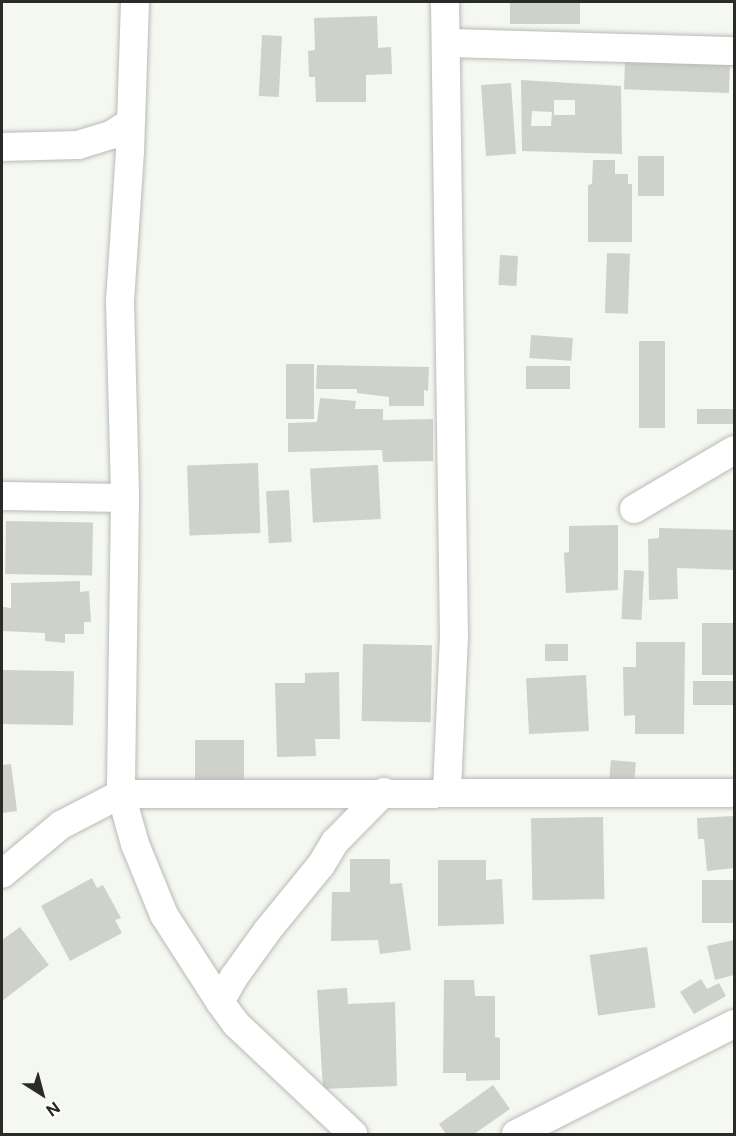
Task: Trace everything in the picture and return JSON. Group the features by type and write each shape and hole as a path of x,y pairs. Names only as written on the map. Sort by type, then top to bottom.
{"street":[{"path":"135,2 131,122 120,302 124,498 122,794 135,844 164,915 220,1002 236,1024 354,1134"},
{"path":"445,2 454,636 447,792"},
{"path":"446,43 735,51"},
{"path":"2,147 78,145 111,135 131,122"},
{"path":"634,509 735,450"},
{"path":"2,496 124,498"},
{"path":"220,1002 260,940 321,865 335,842 384,792"},
{"path":"2,874 61,825 122,794 735,793"},
{"path":"516,1134 735,1024"}],"building":[{"path":"510,2 580,2 580,24 510,24"},
{"path":"377,16 378,48 391,47 392,74 366,75 366,102 316,102 315,77 309,77 308,51 315,50 314,18"},
{"path":"262,35 282,36 279,97 259,96"},
{"path":"625,59 730,63 729,93 624,89"},
{"path":"521,80 621,86 622,154 522,151","holes":["554,100 575,100 575,115 554,115","532,111 552,112 551,126 531,126"]},
{"path":"511,83 516,154 486,156 481,85"},
{"path":"638,156 664,156 664,196 638,196"},
{"path":"593,160 615,160 615,174 628,174 628,184 632,184 632,242 588,242 588,185 592,184"},
{"path":"607,253 630,254 628,314 605,313"},
{"path":"500,255 518,256 516,286 498,285"},
{"path":"531,335 573,338 571,361 529,358"},
{"path":"639,341 665,341 665,428 639,428"},
{"path":"286,364 314,364 314,419 286,419"},
{"path":"317,365 429,367 428,391 424,390 424,406 389,406 389,397 357,393 357,389 316,389"},
{"path":"526,366 570,366 570,389 526,389"},
{"path":"320,398 356,401 355,409 383,409 383,420 433,419 433,461 383,462 382,450 288,452 288,423 317,422"},
{"path":"697,409 733,409 733,424 697,424"},
{"path":"258,463 260,533 189,535 187,465"},
{"path":"378,465 381,519 313,522 310,469"},
{"path":"289,490 292,542 269,543 266,491"},
{"path":"6,521 93,523 92,576 5,574"},
{"path":"618,525 618,590 566,593 564,553 569,552 569,526"},
{"path":"659,528 734,530 734,570 677,568 678,599 649,600 648,539 659,538"},
{"path":"624,570 644,571 641,620 621,619"},
{"path":"80,581 80,592 89,591 91,622 84,622 84,634 65,634 65,643 45,641 45,633 3,631 3,607 11,608 11,583"},
{"path":"702,623 734,623 734,675 702,675"},
{"path":"636,642 685,642 684,734 635,734 635,715 624,716 623,667 636,667"},
{"path":"363,644 432,645 431,722 362,721"},
{"path":"545,644 568,644 568,661 545,661"},
{"path":"2,670 74,671 73,725 2,724"},
{"path":"339,672 340,739 315,739 316,756 277,757 275,683 305,683 305,673"},
{"path":"586,675 589,731 529,734 526,678"},
{"path":"693,681 734,681 734,705 693,705"},
{"path":"195,740 244,740 244,787 195,787"},
{"path":"611,760 636,762 634,781 609,779"},
{"path":"11,764 17,811 2,813 2,765"},
{"path":"734,816 734,868 707,871 704,839 698,839 697,818"},
{"path":"603,817 604,899 532,900 531,818"},
{"path":"350,859 390,859 390,884 402,883 411,950 380,954 378,940 331,941 332,892 350,892"},
{"path":"438,860 486,860 486,880 502,879 504,924 438,926"},
{"path":"92,878 97,888 103,885 121,918 115,920 122,933 70,961 41,906"},
{"path":"702,880 734,880 734,923 702,923"},
{"path":"20,927 49,965 2,1001 2,940"},
{"path":"734,940 734,975 715,980 707,946"},
{"path":"647,947 655,1007 598,1015 590,955"},
{"path":"701,979 707,989 719,983 726,996 694,1014 680,992"},
{"path":"444,980 474,980 475,996 495,996 495,1037 500,1038 500,1080 466,1081 466,1073 443,1073"},
{"path":"347,988 348,1004 395,1002 397,1086 323,1089 317,990"},
{"path":"493,1085 510,1109 474,1134 446,1134 439,1124"}]}
